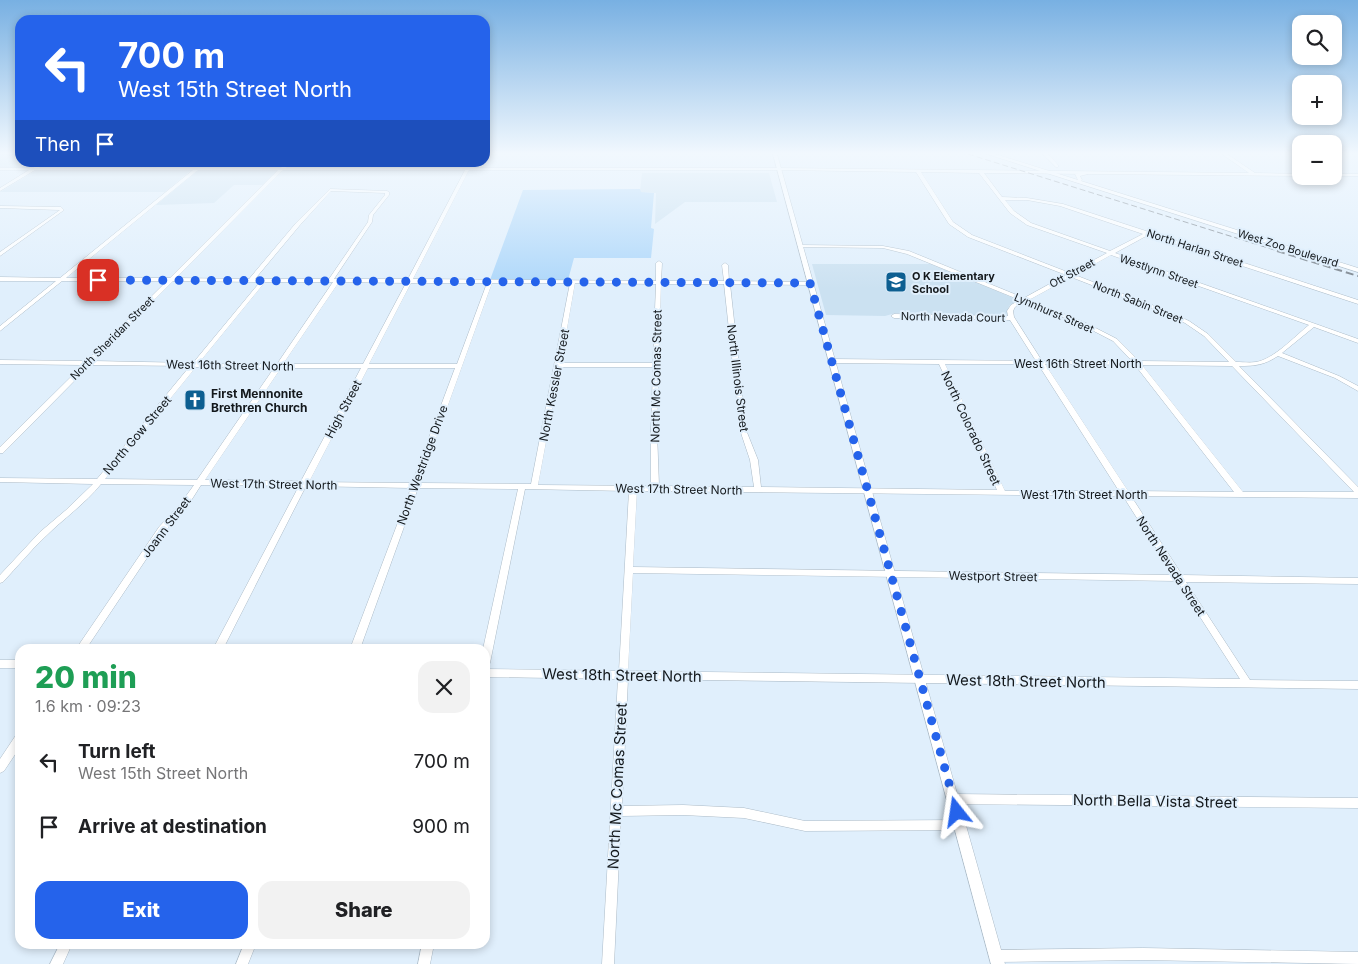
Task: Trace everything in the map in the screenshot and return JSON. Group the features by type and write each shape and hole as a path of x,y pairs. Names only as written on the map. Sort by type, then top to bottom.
{"main road":[{"path":"788,199 997,960"},
{"name":"West Zoo Boulevard","path":"1130,199 1358,270"},
{"name":"West Zoo Boulevard","path":"1143,199 1358,264"}],"street":[{"path":"0,329 160,199"},
{"name":"North Sheridan Street","path":"0,451 252,199"},
{"name":"Joann Street","path":"251,280 322,199"},
{"name":"Joann Street","path":"83,644 162,529 184,505 279,366 370,222 371,215 384,199"},
{"name":"High Street","path":"221,644 452,199"},
{"name":"North Sabin Street","path":"935,199 946,216 957,228 980,241 1187,322 1206,335 1358,494"},
{"name":"Westlynn Street","path":"1001,199 1017,217 1029,224 1358,341"},
{"name":"North Harlan Street","path":"1027,199 1061,205 1358,302"},
{"path":"0,207 58,208 62,210 0,254"},
{"name":"Ott Street","path":"1024,300 1148,233"},
{"name":"Lynnhurst Street","path":"800,246 883,247 901,250 1084,324 1115,340 1137,363 1241,495"},
{"name":"North Mc Comas Street","path":"655,489 655,365 659,263"},
{"name":"North Illinois Street","path":"725,265 743,430 754,460 758,490"},
{"path":"0,279 810,283"},
{"name":"North Gow Street","path":"0,580 43,534 69,512 98,482 264,280"},
{"name":"North Westridge Drive","path":"357,644 490,282"},
{"name":"North Kessler Street","path":"534,487 573,282"},
{"path":"1011,318 1010,311 1013,306 1024,300"},
{"name":"North Nevada Court","path":"894,316 1011,318"},
{"name":"North Nevada Street","path":"1011,318 1248,684"},
{"name":"West 16th Street North","path":"831,361 1233,364 1263,362 1278,353 1312,325"},
{"path":"1278,353 1337,377 1358,389"},
{"name":"West 16th Street North","path":"0,362 194,366 459,366"},
{"name":"North Colorado Street","path":"941,362 1002,493"},
{"path":"557,365 655,365"},
{"name":"West 17th Street North","path":"0,480 867,492 1358,494"},
{"path":"489,644 522,487"},
{"name":"North Mc Comas Street","path":"608,964 633,488"},
{"name":"Westport Street","path":"628,570 1358,581"},
{"path":"0,664 15,664"},
{"name":"West 18th Street North","path":"490,674 1358,685"},
{"path":"0,768 15,746"},
{"name":"North Bella Vista Street","path":"953,799 1358,803"},
{"path":"616,812 683,810 744,813 805,826 960,825"},
{"path":"56,964 64,949"},
{"path":"242,964 248,949"},
{"path":"424,964 427,949"},
{"path":"997,960 1143,954 1358,958"}],"shaded area":[{"path":"163,199 218,199 214,203 156,205"},
{"path":"520,199 653,199 651,228 654,229 651,258 574,258 568,280 490,280"},
{"path":"656,199 776,199 777,202 685,202 655,224"},
{"name":"O K Elementary School","path":"812,264 933,264 1018,300 1009,306 1005,316 896,313 885,316 826,315"}],"railway":[{"path":"1112,199 1281,252"},
{"path":"1277,251 1358,276"}],"place":[{"name":"O K Elementary School","path":"896,282"},
{"name":"First Mennonite Brethren Church","path":"195,400"}],"route":[{"path":"98,280 810,283 957,812"}]}
